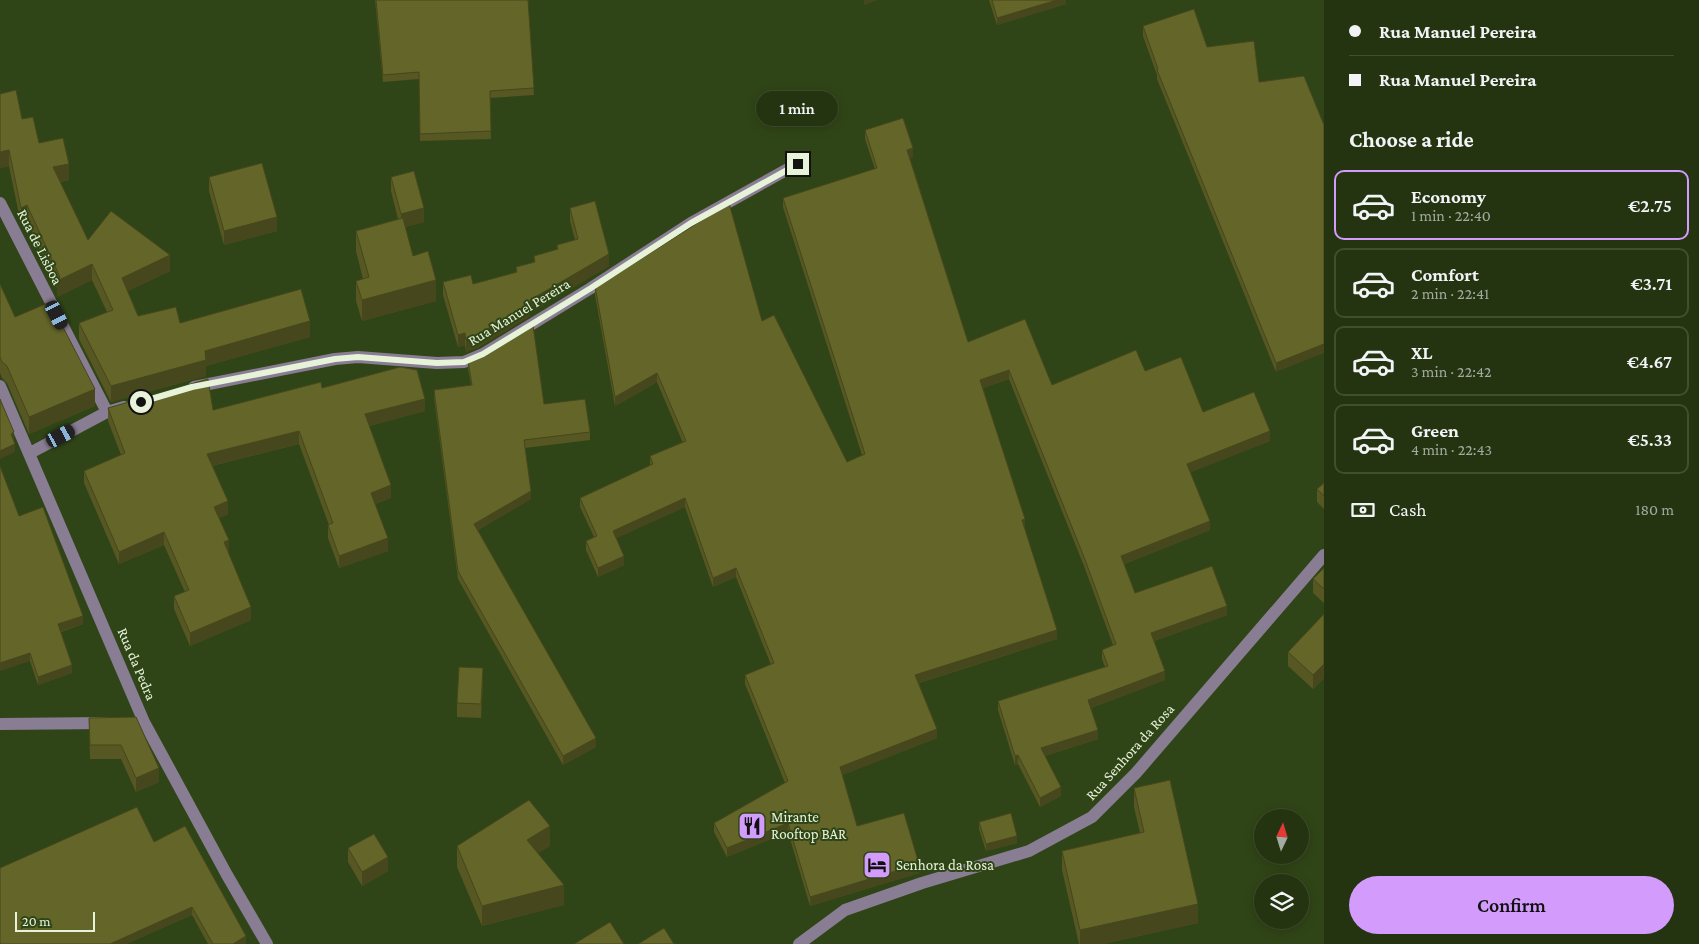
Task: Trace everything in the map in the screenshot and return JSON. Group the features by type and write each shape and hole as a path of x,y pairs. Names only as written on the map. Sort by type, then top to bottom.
{"street":[{"name":"Rua Manuel Pereira","path":"182,390 343,358 358,357 437,363 464,362 483,354 591,288 691,223 798,164"},
{"name":"Rua de Lisboa","path":"0,203 107,412"},
{"name":"Rua da Pedra","path":"0,386 30,453 139,722 267,944"},
{"path":"30,453 107,412 135,404"},
{"name":"Rua Senhora da Rosa","path":"799,944 846,910 922,883 1030,851 1092,817 1136,773 1324,555"},
{"path":"0,724 115,722"}],"building":[{"path":"376,0 528,0 534,88 490,91 491,131 420,134 419,72 383,75"},
{"path":"992,0 1057,0 997,18"},
{"path":"1194,9 1207,47 1254,41 1259,82 1304,76 1324,125 1324,344 1276,363 1157,70 1143,26"},
{"path":"16,90 22,119 33,117 39,143 63,138 69,164 53,167 88,240 111,211 170,255 122,278 138,316 176,307 180,323 301,289 310,321 205,351 206,360 111,386 79,323 113,310 92,264 57,281 60,277 27,205 21,208 9,150 0,152 0,94"},
{"path":"903,118 913,148 907,150 968,342 1025,319 1052,385 1136,350 1145,371 1181,357 1203,412 1254,392 1270,431 1187,464 1210,521 1121,556 1135,593 1212,566 1227,606 1151,633 1165,671 1088,700 1098,730 1041,748 1061,787 1040,798 1018,755 1015,756 998,701 1108,666 1102,650 1116,644 1084,557 1009,370 980,380 1025,519 1022,520 1057,630 915,675 937,729 840,767 857,826 904,813 919,864 810,897 788,823 727,848 714,823 788,781 745,675 774,663 736,568 713,578 685,498 613,531 624,556 598,568 586,541 597,536 580,498 653,464 650,456 686,441 657,373 615,397 595,286 614,274 614,276 729,203 762,321 774,315 847,462 865,454 783,198 877,168 865,130"},
{"path":"262,163 277,217 224,231 209,177"},
{"path":"414,171 424,208 401,214 391,177"},
{"path":"595,201 609,254 530,300 530,303 479,334 466,340 465,333 458,335 443,282 471,275 473,284 517,272 516,267 535,262 534,256 558,249 557,245 578,239 570,208"},
{"path":"403,218 413,256 428,251 436,280 362,300 356,281 369,277 356,231"},
{"path":"0,284 15,317 50,302 95,389 29,417 7,366 0,357"},
{"path":"533,325 544,404 585,399 590,432 524,440 531,491 474,524 596,738 563,756 458,571 434,390 472,385 468,361 487,353"},
{"path":"400,367 417,370 425,399 365,414 391,485 371,493 388,538 339,556 328,525 333,523 299,431 207,454 228,501 214,507 229,540 224,542 251,607 190,633 174,596 189,590 164,532 119,552 84,471 125,453 108,408 208,379 213,410 321,382 322,388"},
{"path":"0,399 14,432 11,434 15,444 0,451"},
{"path":"0,466 19,516 43,507 83,616 58,624 72,665 38,677 30,653 0,663"},
{"path":"1324,483 1324,496 1317,489"},
{"path":"1324,568 1324,589 1313,579"},
{"path":"1324,614 1324,664 1313,675 1288,652"},
{"path":"459,667 483,668 481,704 457,703"},
{"path":"136,717 159,768 136,778 121,745 90,745 89,718"},
{"path":"1170,780 1198,904 1080,930 1062,851 1144,832 1134,788"},
{"path":"529,800 550,826 527,840 564,885 482,906 457,846"},
{"path":"137,807 154,842 185,826 246,936 233,944 213,944 192,907 110,944 0,944 0,868"},
{"path":"1011,813 1017,836 986,844 979,822"},
{"path":"374,834 388,857 362,872 348,848"},
{"path":"610,922 624,944 574,944"},
{"path":"664,928 674,944 638,944"}],"place":[{"name":"Mirante Rooftop BAR","path":"752,826"},
{"name":"Senhora da Rosa","path":"877,865"}],"route":[{"path":"141,402 192,387 335,359 358,357 437,363 464,362 483,354 591,288 691,223 798,164"}]}
